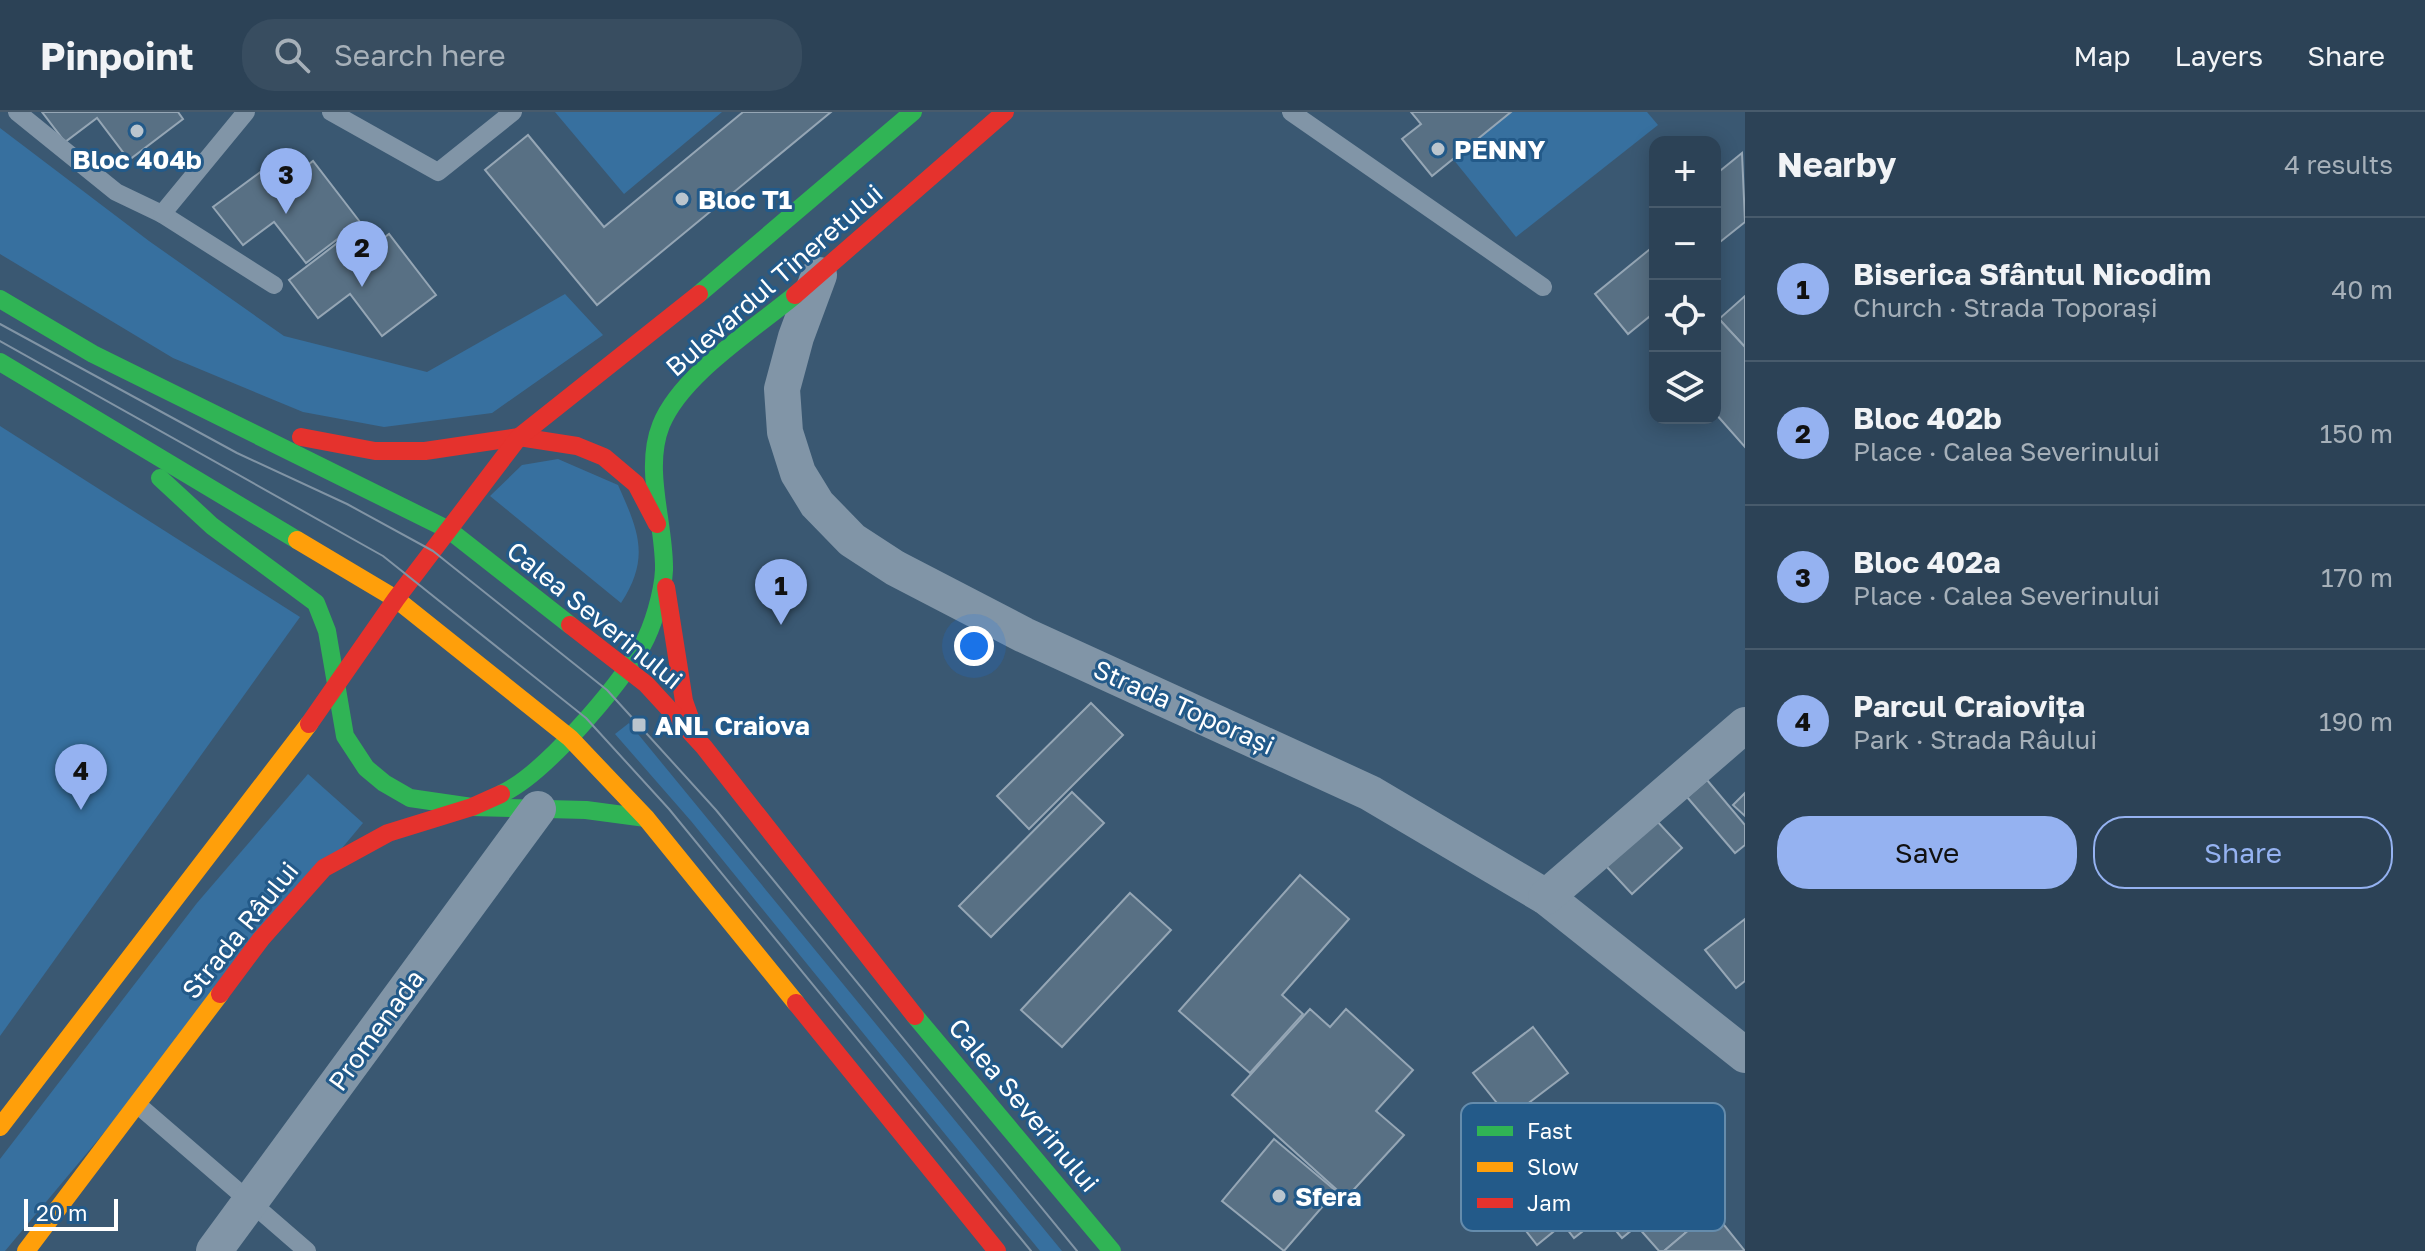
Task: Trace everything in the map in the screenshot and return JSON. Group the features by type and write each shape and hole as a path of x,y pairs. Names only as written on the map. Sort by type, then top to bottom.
{"main road":[{"name":"Bulevardul Tineretului","path":"396,599 519,437 653,333 913,112"},
{"name":"Bulevardul Tineretului","path":"570,738 625,668 650,628 664,572 654,454 659,429 669,407 702,372 819,275 985,118 1005,112"},
{"name":"Calea Severinului","path":"0,299 93,354 449,530 646,684 704,747 857,946 1112,1251"},
{"path":"0,362 396,599 570,738 646,818 997,1251"},
{"path":"96,420 212,526 261,559 316,603 327,631 345,736 366,768 410,798 472,807 646,818"},
{"path":"230,421 333,446 375,451 425,451 519,437 577,446 604,457 636,484 660,530"},
{"path":"664,572 684,701 704,747"},
{"path":"0,1127 335,690 396,599"},
{"name":"Strada Râului","path":"26,1251 261,939 324,868 388,833 472,807 521,785 570,738"}],"street":[{"name":"Strada Toporași","path":"819,275 796,337 782,389 785,432 798,473 817,504 852,540 895,568 1024,635 1370,793 1546,897 1745,1055"},
{"path":"1546,897 1745,725"},
{"name":"Promenada","path":"214,1251 538,809"}],"lane":[{"path":"17,112 116,192 162,214 274,285"},
{"path":"162,214 246,112"},
{"path":"331,112 438,172 513,112"},
{"path":"1291,112 1543,287"},
{"path":"138,1105 307,1251"}],"shaded area":[{"path":"555,112 722,112 624,194"},
{"path":"1511,112 1647,112 1658,125 1516,237 1453,159"},
{"path":"0,128 149,241 284,336 427,372 565,294 603,335 492,413 384,427 303,412 173,358 0,254"},
{"path":"0,426 300,617 0,1036"},
{"path":"558,459 618,485 625,501 636,530 639,557 630,587 621,603 490,496 522,465"},
{"path":"629,723 1062,1251 1040,1251 691,821 615,734"},
{"path":"308,774 363,823 5,1251 0,1251 0,1159 197,903"}],"building":[{"name":"Bloc 404b","path":"42,112 178,112 183,119 129,160 97,118 65,142"},
{"name":"Bloc T1","path":"743,112 831,112 597,305 485,170 528,135 604,227"},
{"name":"PENNY","path":"1411,112 1511,112 1432,176 1402,139 1421,124"},
{"path":"1742,153 1745,222 1721,241 1721,208 1721,170"},
{"path":"278,159 292,177 313,161 360,222 306,263 274,222 243,245 213,207"},
{"path":"353,231 368,250 389,234 436,295 382,336 350,294 318,318 289,280"},
{"path":"1649,250 1649,317 1628,334 1595,294"},
{"path":"1745,296 1745,347 1721,321 1721,317"},
{"path":"1721,321 1745,347 1745,447 1721,420"},
{"path":"1091,703 1123,735 1029,829 997,796"},
{"path":"1707,780 1745,825 1745,845 1735,853 1687,797"},
{"path":"1072,792 1104,823 991,937 959,906"},
{"path":"1745,793 1745,816 1733,805"},
{"path":"1656,820 1682,848 1632,894 1606,866"},
{"path":"1300,875 1349,919 1282,995 1303,1014 1250,1073 1179,1011"},
{"path":"1130,893 1171,930 1062,1047 1021,1010"},
{"path":"1745,919 1745,981 1736,988 1705,950"},
{"path":"1310,1009 1330,1027 1346,1009 1413,1070 1376,1111 1404,1135 1346,1198 1232,1095"},
{"path":"1533,1027 1568,1073 1529,1103 1497,1103 1473,1073"},
{"name":"Sfera","path":"1274,1139 1336,1191 1284,1251 1222,1201"},
{"path":"1725,1226 1745,1251 1664,1251 1688,1231 1725,1231"},
{"path":"1526,1231 1554,1231 1537,1245"},
{"path":"1568,1231 1583,1231 1574,1238"},
{"path":"1616,1231 1631,1231 1622,1238"},
{"path":"1641,1231 1688,1231 1664,1251 1659,1251"}],"tram line":[{"path":"0,324 237,453 347,504 433,551 607,690 716,810 1077,1251"},
{"path":"0,341 383,556 586,718 669,809 1031,1251"}],"traffic: fast":[{"path":"699,294 913,112"},
{"path":"501,794 538,769 578,729 631,664 646,638 660,599 664,570 654,460 661,425 671,406 701,371 795,295"},
{"path":"0,299 93,354 449,530 570,625"},
{"path":"0,362 297,540"},
{"path":"160,478 212,526 316,603 327,631 345,736 366,768 384,783 410,798 472,807 586,810 646,818"},
{"path":"915,1016 1112,1251"}],"traffic: slow":[{"path":"297,540 396,599 570,738 646,818 796,1003"},
{"path":"0,1127 309,724"},
{"path":"26,1251 220,994"}],"traffic: jam":[{"path":"795,295 1005,112"},
{"path":"309,724 396,599 519,437 699,294"},
{"path":"301,437 375,451 425,451 519,437 577,446 604,457 636,484 657,524"},
{"path":"666,587 684,701 695,732"},
{"path":"570,625 646,684 704,747 915,1016"},
{"path":"220,994 261,939 324,868 388,833 472,807 501,794"},
{"path":"796,1003 997,1251"}],"place":[{"name":"Bloc 404b","path":"137,131"},
{"name":"PENNY","path":"1438,149"},
{"name":"Bloc T1","path":"682,199"},
{"name":"Bloc 402a","path":"286,214"},
{"name":"Bloc 402b","path":"362,287"},
{"name":"Biserica Sfântul Nicodim","path":"781,625"},
{"name":"ANL Craiova","path":"639,725"},
{"name":"Parcul Craiovița","path":"81,810"},
{"name":"Sfera","path":"1279,1196"}]}
